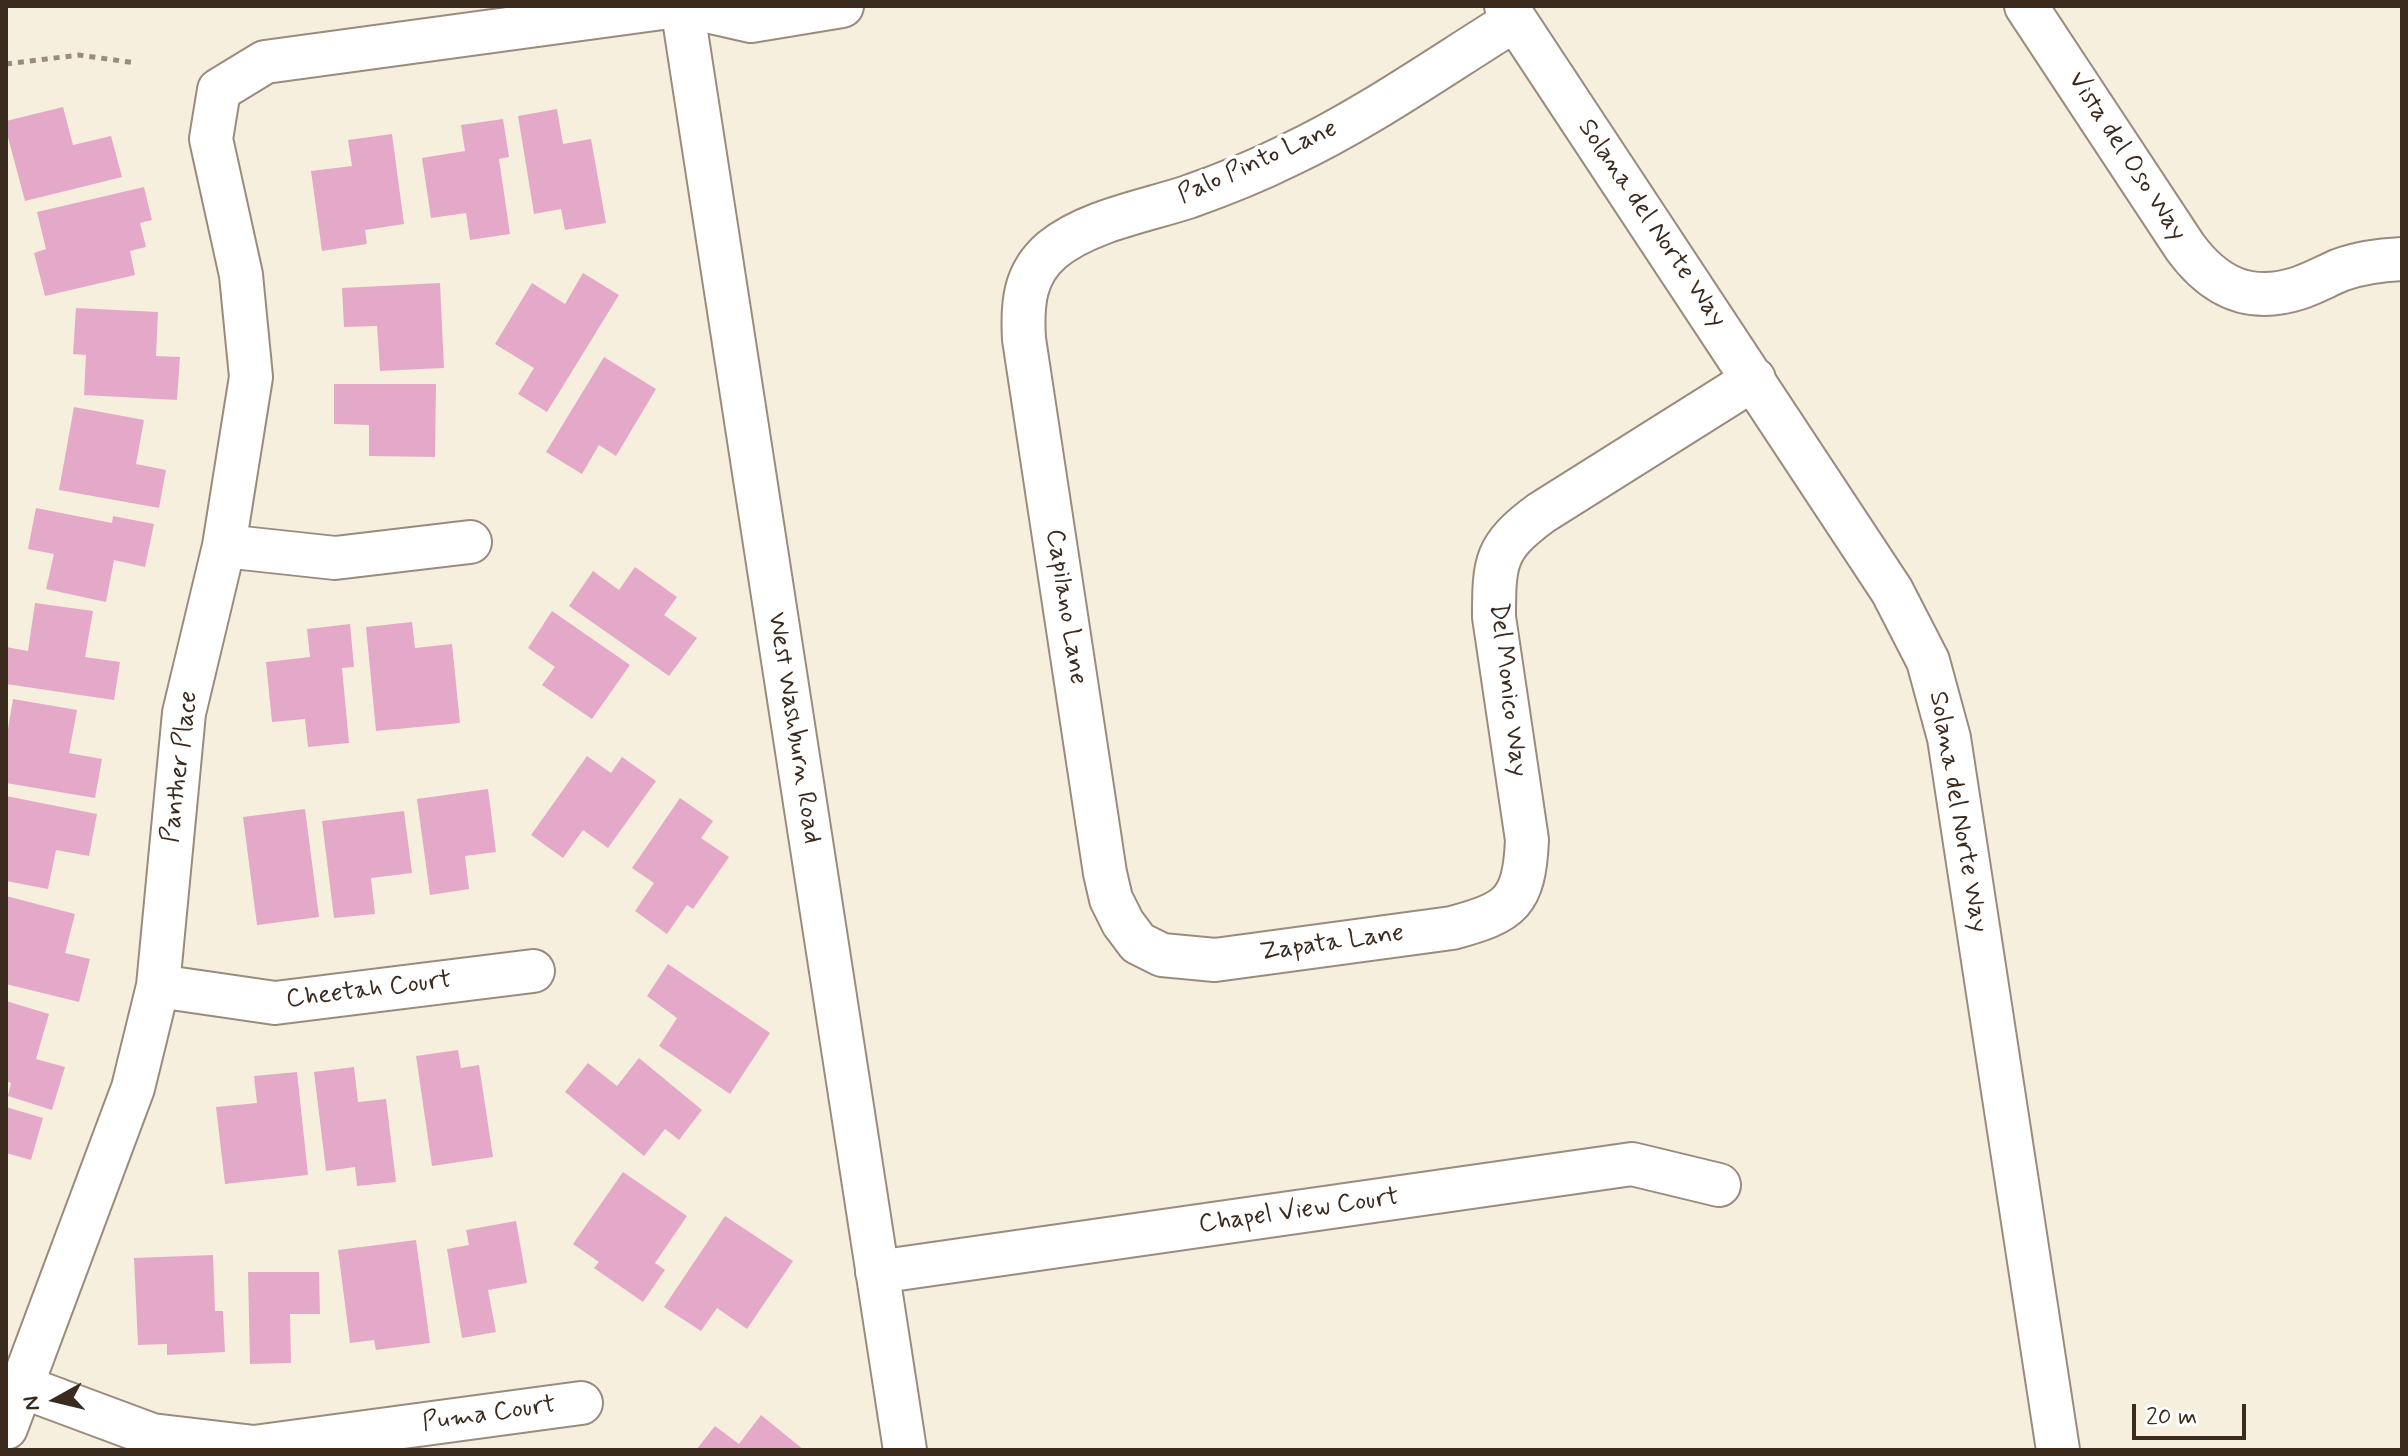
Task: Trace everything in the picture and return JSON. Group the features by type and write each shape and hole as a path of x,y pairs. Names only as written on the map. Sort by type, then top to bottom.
{"street":[{"path":"681,6 751,21 842,6"},
{"name":"Panther Place","path":"6,1428 133,1088 158,986 184,713 224,546 251,377 241,275 211,139 219,90 265,62 681,6"},
{"name":"West Washburn Road","path":"681,6 905,1450"},
{"name":"Vista del Oso Way","path":"2026,6 2196,262 2209,275 2241,292 2283,293 2342,270 2402,259"},
{"name":"Palo Pinto Lane","path":"1036,265 1053,249 1074,236 1240,177 1302,149 1335,131 1510,13"},
{"name":"Solana del Norte Way","path":"1510,13 1892,591 1928,661 1949,738 2058,1450"},
{"name":"Capilano Lane","path":"1036,265 1025,289 1022,314 1033,402 1105,873 1111,899 1138,943"},
{"name":"Del Monico Way","path":"1518,894 1526,868 1527,840 1494,617 1494,583 1500,553 1519,530 1541,513 1754,379"},
{"path":"224,546 335,558 470,542"},
{"name":"Zapata Lane","path":"1138,943 1162,955 1215,960 1231,958 1452,928 1500,911 1518,894"},
{"name":"Cheetah Court","path":"158,986 275,1003 533,971"},
{"name":"Chapel View Court","path":"877,1272 1632,1164 1719,1185"},
{"name":"Puma Court","path":"23,1387 152,1435 254,1447 581,1403"}],"path":[{"path":"6,64 79,55 136,63"}],"building":[{"path":"63,107 73,145 111,136 122,177 25,201 6,121"},
{"path":"557,109 563,144 591,139 606,223 565,230 561,209 534,214 518,116"},
{"path":"503,119 509,157 499,159 510,234 470,240 466,213 431,218 422,158 465,151 461,125"},
{"path":"392,134 404,224 365,230 367,244 322,251 311,171 352,166 348,140"},
{"path":"144,187 152,220 140,223 146,247 130,251 135,275 45,296 34,253 46,249 37,212"},
{"path":"583,273 619,295 547,412 518,394 534,368 495,344 532,283 565,304"},
{"path":"440,283 444,368 380,371 377,326 344,327 342,288"},
{"path":"76,308 158,312 156,356 180,357 177,400 84,395 86,355 73,354"},
{"path":"604,357 656,389 616,456 599,445 582,474 546,452"},
{"path":"334,384 436,384 435,457 369,456 369,425 334,424"},
{"path":"74,407 144,420 136,464 166,470 159,508 59,490"},
{"path":"36,508 112,523 113,516 154,524 145,567 114,560 106,602 46,589 54,554 28,549"},
{"path":"635,567 677,597 664,615 697,638 669,676 569,606 593,571 619,590"},
{"path":"35,603 93,611 85,657 120,662 114,700 6,684 6,647 28,651"},
{"path":"552,611 630,665 592,719 542,685 555,667 528,648"},
{"path":"412,622 415,648 452,644 460,723 376,731 366,627"},
{"path":"350,624 354,667 342,668 349,743 308,747 305,719 272,722 266,662 310,657 307,629"},
{"path":"13,699 77,710 69,753 102,759 95,798 6,783 6,741"},
{"path":"587,756 611,773 622,757 656,781 608,848 583,830 563,858 531,835"},
{"path":"488,789 496,852 465,856 469,889 430,895 417,799"},
{"path":"6,796 97,814 89,856 56,850 48,889 6,881"},
{"path":"680,798 713,821 701,838 729,857 693,909 687,905 667,934 635,911 654,883 632,868"},
{"path":"305,809 319,917 257,925 243,817"},
{"path":"404,811 412,873 371,878 375,914 334,918 322,821"},
{"path":"6,896 75,914 65,953 90,959 79,1002 6,984"},
{"path":"668,964 770,1033 730,1094 659,1046 677,1018 647,996"},
{"path":"6,1001 49,1014 36,1059 65,1067 52,1110 8,1096 11,1083 6,1081"},
{"path":"458,1050 461,1068 479,1065 493,1157 432,1166 416,1056"},
{"path":"639,1058 702,1110 679,1140 665,1129 644,1156 565,1092 588,1063 617,1086"},
{"path":"354,1067 358,1102 386,1099 396,1182 357,1186 355,1167 326,1171 314,1072"},
{"path":"297,1072 308,1175 225,1184 216,1107 257,1103 254,1076"},
{"path":"6,1107 43,1118 31,1160 6,1153"},
{"path":"623,1172 687,1216 655,1263 665,1270 643,1302 594,1268 599,1262 573,1244"},
{"path":"725,1216 793,1261 747,1329 717,1308 701,1331 664,1307"},
{"path":"516,1221 527,1283 488,1290 496,1332 462,1338 447,1249 469,1245 466,1230"},
{"path":"416,1240 430,1343 376,1350 374,1340 350,1343 338,1250"},
{"path":"213,1255 215,1311 223,1311 225,1352 167,1355 167,1344 138,1345 134,1258"},
{"path":"248,1272 319,1272 320,1314 290,1314 291,1363 250,1364"},
{"path":"761,1415 804,1450 696,1450 715,1426 739,1444"}]}
